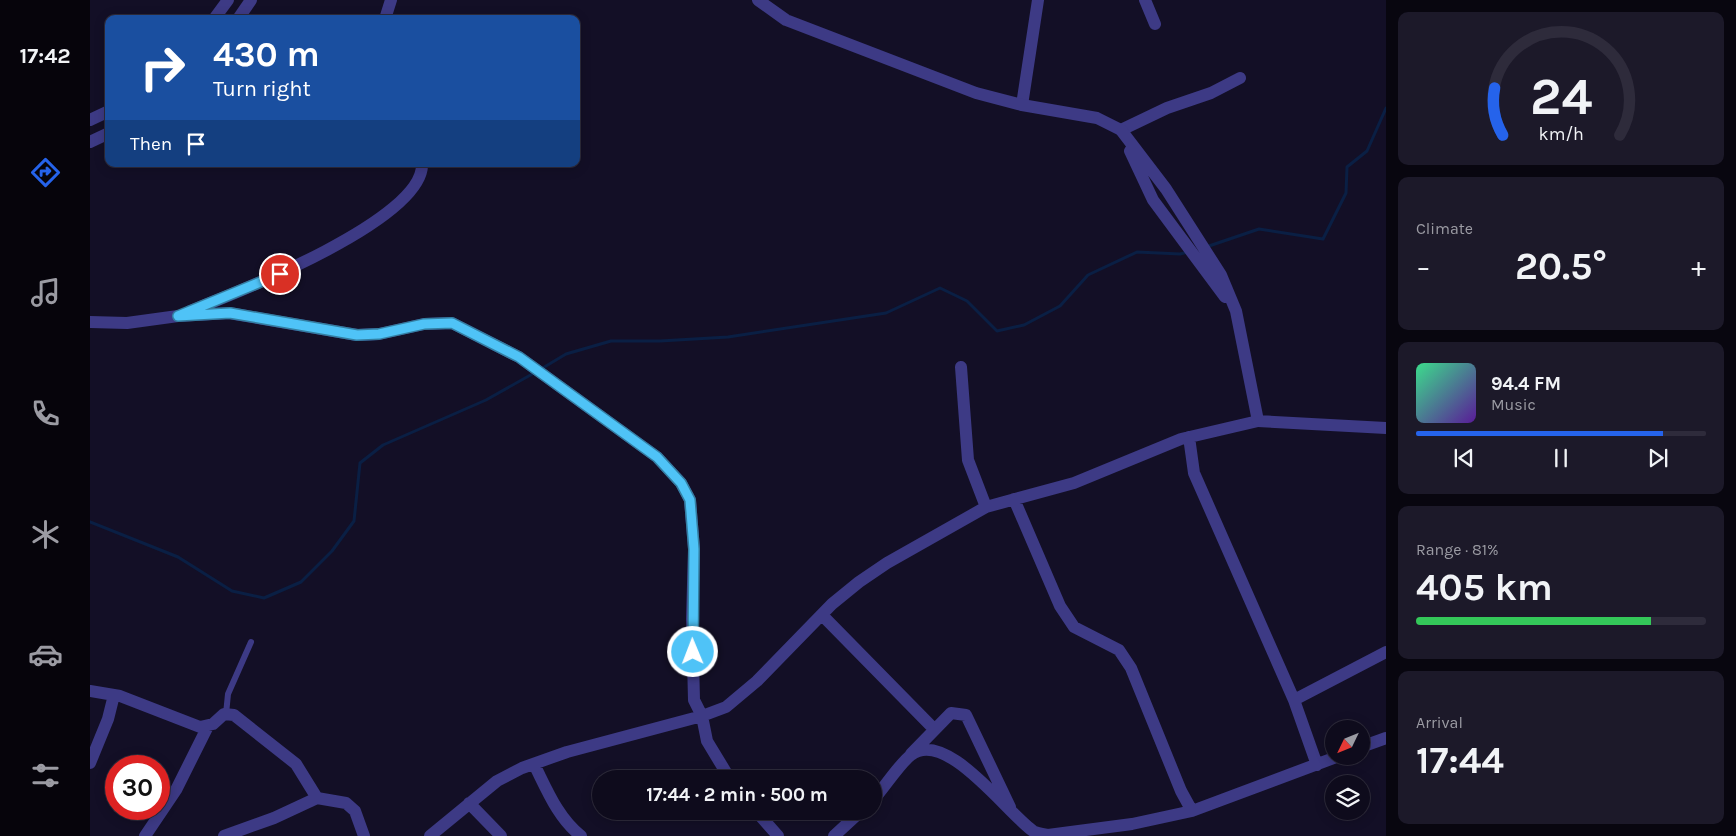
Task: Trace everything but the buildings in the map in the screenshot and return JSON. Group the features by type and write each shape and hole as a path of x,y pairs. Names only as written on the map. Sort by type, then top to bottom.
{"street":[{"path":"217,15 228,0"},
{"path":"241,15 251,0"},
{"path":"386,15 391,0"},
{"path":"758,0 786,20 976,93 1022,105 1097,118 1121,130 1166,189 1189,236 1236,312 1258,421"},
{"path":"1022,105 1038,0"},
{"path":"1145,0 1155,24"},
{"path":"1121,130 1167,108 1211,93 1240,78"},
{"path":"90,120 105,113"},
{"path":"1121,130 1153,200 1189,236"},
{"path":"90,142 105,135"},
{"path":"178,316 296,267 362,231 378,220 408,193 418,178 421,167"},
{"path":"90,322 127,323 178,316 230,313 357,335 379,334 424,324 452,323 519,357 657,457 681,483 690,500 694,549 692,619 694,700 702,716 707,741 725,770"},
{"path":"961,367 968,460 986,507"},
{"path":"430,836 497,781 534,764 623,736 702,716 726,707 859,582 887,562 986,507 1074,484 1189,437 1258,421 1386,428"},
{"path":"1189,437 1194,474 1294,700 1317,765"},
{"path":"1014,499 1060,606 1074,627 1119,650 1131,668 1181,791 1192,811"},
{"path":"822,615 934,729"},
{"path":"1294,700 1386,652"},
{"path":"90,691 114,695 147,705 196,725 208,726"},
{"path":"90,762 108,719 114,695"},
{"path":"882,789 911,754 951,713 966,715 1012,812"},
{"path":"145,836 176,790 208,726 226,714 234,715 288,756 303,773 316,798"},
{"path":"1370,744 1386,738"},
{"path":"911,754 929,750 950,756 978,778 1035,832 1048,835 1132,824 1192,811 1325,762"},
{"path":"534,764 551,799 566,823 581,836"},
{"path":"224,836 274,818 316,798 346,803 355,810 364,836"},
{"path":"469,803 501,836"},
{"path":"764,820 778,836"},
{"path":"834,836 851,820"}],"lane":[{"path":"226,714 228,694 250,642"}],"waterway":[{"path":"1206,247 1259,229 1323,239 1346,193 1347,167 1367,151 1386,108"},
{"path":"541,369 566,354 611,341 660,341 728,337 886,313 940,288 967,301 997,331 1024,325 1060,306 1088,275 1137,252 1180,254 1188,252"},
{"path":"90,522 178,557 232,591 264,598 301,582 332,551 354,521 360,463 383,445 486,400 534,373"}],"route":[{"path":"280,274 178,316 230,313 316,326 357,335 399,331 424,324 452,323 519,357 657,457 681,483 690,500 694,549 693,652"}]}
